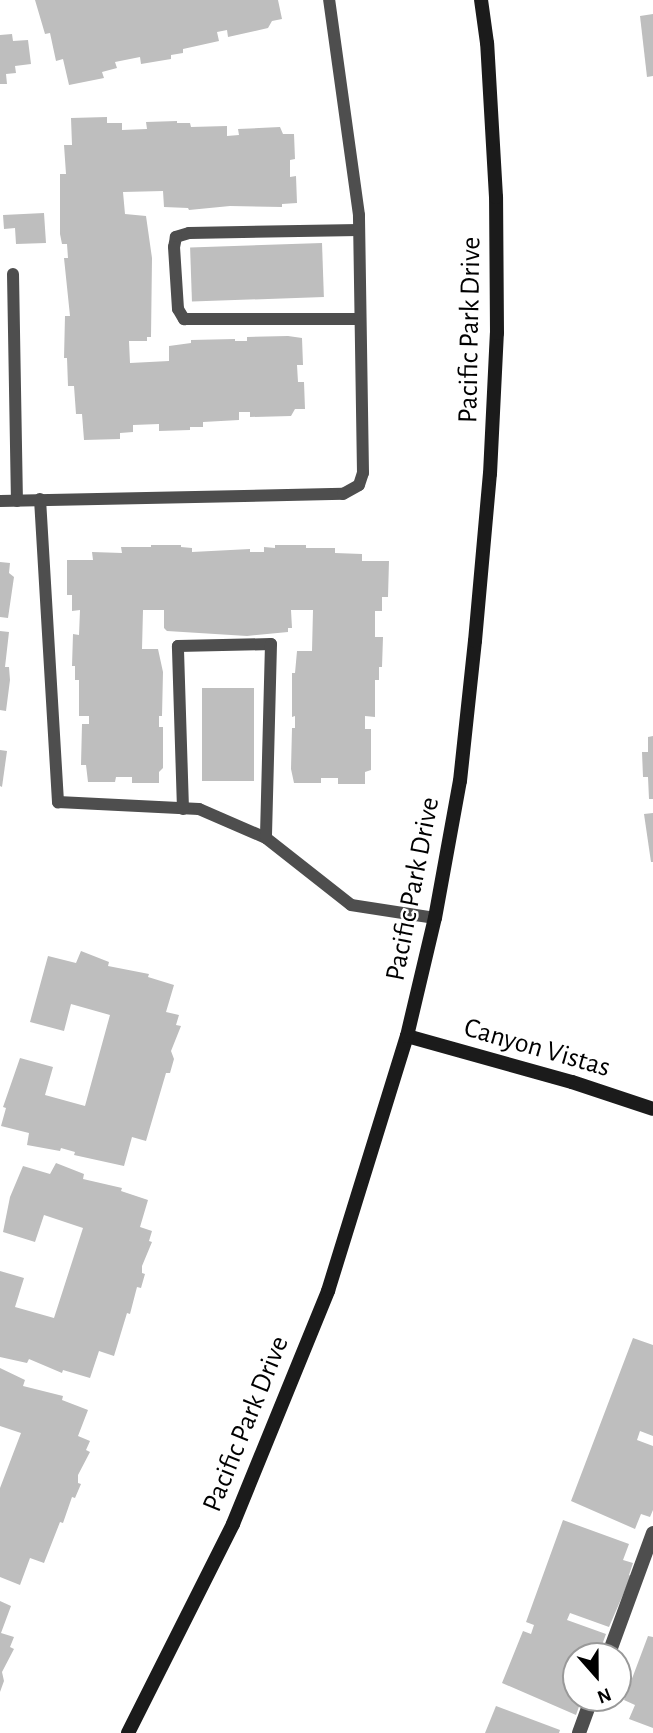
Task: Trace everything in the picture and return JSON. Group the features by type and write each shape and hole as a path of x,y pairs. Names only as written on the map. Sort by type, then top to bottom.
{"main road":[{"name":"Pacific Park Drive","path":"128,1733 233,1524 328,1291 407,1036 435,918 460,781 490,474 496,359 496,197 487,43 481,0"},
{"name":"Canyon Vistas","path":"407,1036 560,1079 653,1109"}],"street":[{"path":"613,1642 653,1533"},
{"path":"579,1733 587,1712"}],"lane":[{"path":"0,501 343,494 359,485 363,473 359,230 329,0"},
{"path":"359,230 188,233 176,237 174,247 178,309 184,319 360,318"},
{"path":"13,274 17,501"},
{"path":"40,499 58,802 199,809 266,838 351,905 435,918"},
{"path":"183,809 178,646 271,644 266,838"}],"building":[{"path":"35,0 278,0 282,19 272,21 268,28 228,37 227,30 217,32 219,41 183,49 183,53 171,55 171,59 141,64 140,57 115,62 117,68 102,72 104,78 69,85 63,59 56,61 50,33 45,34"},
{"path":"653,14 653,76 647,77 640,16"},
{"path":"12,34 13,41 28,40 31,64 15,66 16,73 6,74 7,84 0,84 0,35"},
{"path":"107,117 107,123 122,123 122,130 147,129 146,122 177,121 190,123 191,127 227,126 227,136 239,135 238,129 280,127 283,134 294,134 295,159 290,160 290,177 296,176 297,203 282,204 282,207 230,206 189,210 164,207 163,191 123,192 125,214 146,216 152,258 151,337 147,337 147,341 129,341 130,363 169,361 169,346 191,343 191,340 247,341 247,337 288,336 302,338 303,365 297,365 298,382 304,382 305,409 295,409 291,416 250,417 250,412 239,412 239,420 203,422 203,427 190,427 190,430 159,431 159,424 133,425 133,432 120,433 120,439 84,440 82,414 76,414 74,386 68,386 67,358 64,358 65,316 70,316 64,258 68,258 67,244 62,244 60,234 60,174 66,174 64,145 72,145 71,118"},
{"path":"44,213 46,243 16,244 15,228 4,229 3,215"},
{"path":"322,243 324,297 192,302 190,248"},
{"path":"181,545 192,548 192,552 250,549 250,552 264,552 264,547 275,548 275,545 306,545 306,548 335,548 335,553 362,554 362,561 389,561 388,597 382,597 382,611 375,611 375,637 383,637 382,667 379,667 379,680 375,680 375,717 365,716 365,729 371,729 371,770 365,772 365,784 338,784 338,778 321,778 321,783 294,783 291,769 292,728 295,728 295,716 292,717 292,673 295,673 297,651 312,651 313,610 291,610 292,628 288,628 288,632 247,636 167,631 164,628 164,610 143,610 142,649 158,649 163,672 162,716 159,716 159,727 163,727 163,768 159,772 159,783 132,783 132,777 116,777 115,782 88,782 86,765 81,765 82,724 89,724 89,716 79,716 79,680 75,680 75,666 72,666 73,634 79,635 80,610 72,611 72,595 67,595 67,560 93,560 92,552 122,553 121,547"},
{"path":"0,562 10,563 9,573 14,577 8,618 0,617"},
{"path":"0,631 9,632 5,667 9,667 10,680 6,711 0,710"},
{"path":"202,688 254,688 254,781 202,781"},
{"path":"653,736 653,799 649,799 648,777 643,777 642,752 648,752 648,737"},
{"path":"0,750 7,751 2,787 0,786"},
{"path":"653,813 653,862 651,862 644,814"},
{"path":"81,951 109,962 108,966 149,974 148,977 174,985 166,1012 179,1015 176,1025 181,1026 171,1051 174,1059 170,1073 166,1073 146,1141 132,1137 124,1166 74,1155 75,1152 61,1148 60,1151 27,1145 29,1133 1,1126 6,1108 3,1107 20,1058 53,1067 45,1095 85,1106 110,1015 71,1004 64,1031 30,1022 48,956 76,963"},
{"path":"56,1163 84,1174 83,1179 122,1188 121,1191 148,1200 140,1227 152,1231 149,1241 152,1242 142,1266 142,1273 145,1274 141,1288 137,1287 114,1356 99,1351 90,1378 63,1370 62,1373 29,1359 27,1363 0,1357 0,1271 24,1278 15,1307 54,1318 83,1228 44,1215 35,1242 3,1232 10,1197 23,1166 50,1174"},
{"path":"633,1338 653,1345 653,1436 640,1431 637,1440 653,1446 653,1510 650,1517 641,1514 635,1529 571,1501"},
{"path":"0,1368 25,1380 23,1386 63,1396 62,1400 88,1410 78,1436 90,1441 86,1450 90,1452 78,1475 78,1483 81,1484 75,1498 72,1497 63,1523 60,1522 44,1563 30,1558 20,1585 0,1577 0,1488 21,1433 0,1426"},
{"path":"563,1520 629,1544 623,1560 633,1563 629,1575 631,1576 609,1627 570,1613 567,1620 606,1634 603,1642 562,1642 562,1709 502,1683 523,1631 531,1634 534,1625 526,1622"},
{"path":"0,1601 11,1606 1,1633 14,1637 10,1647 14,1649 2,1672 4,1681 0,1692"},
{"path":"648,1636 653,1637 653,1728 629,1719 635,1705 632,1704 632,1679"},
{"path":"496,1706 560,1730 559,1733 485,1733"}]}
